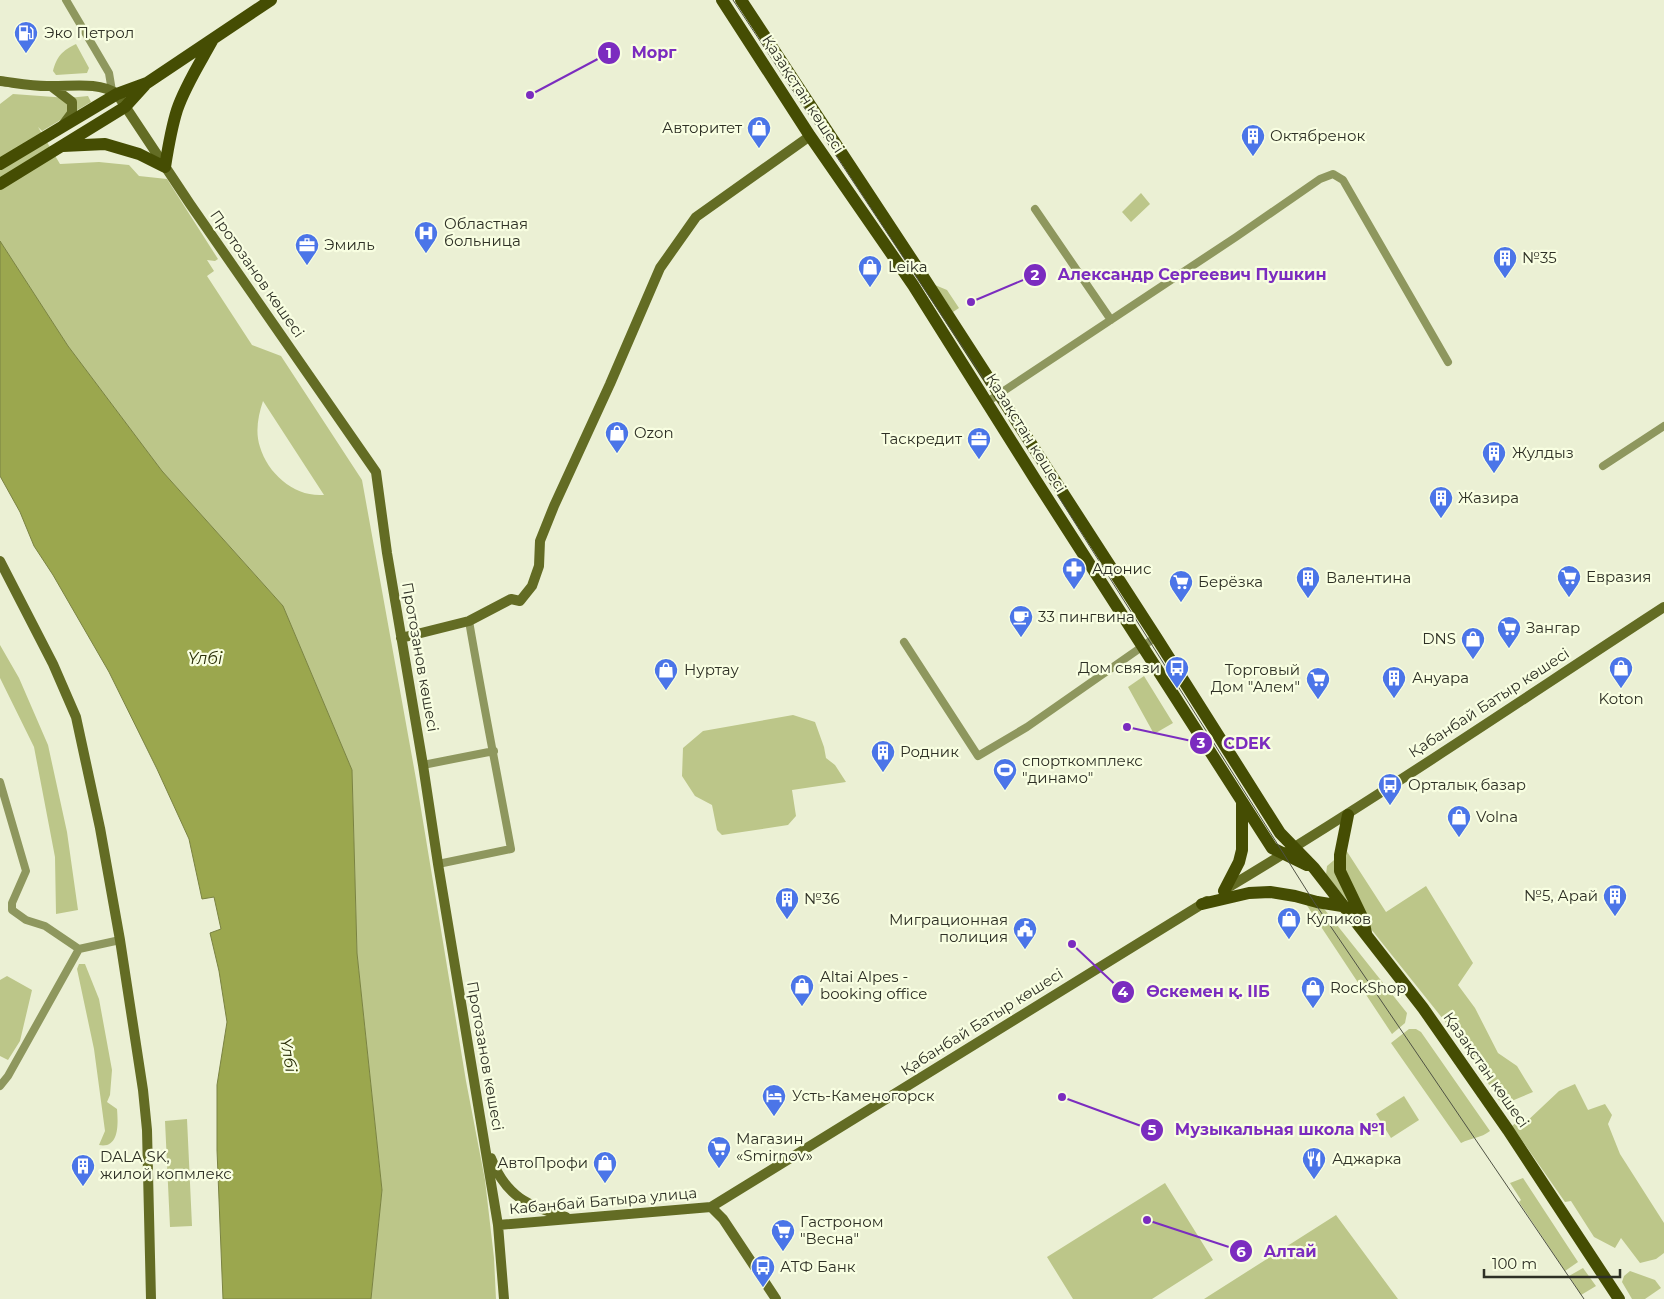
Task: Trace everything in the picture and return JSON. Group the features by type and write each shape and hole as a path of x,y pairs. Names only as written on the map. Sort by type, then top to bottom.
{"main road":[{"path":"0,184 125,107 147,83 271,0"},
{"name":"Қазақстан көшесі","path":"722,0 810,136 914,285 986,402 1272,848 1290,851"},
{"name":"Қазақстан көшесі","path":"741,0 1049,471 1290,851 1314,868 1423,1008 1508,1130 1619,1299"},
{"path":"62,147 105,144 139,154 165,167 177,109 189,83 214,39"},
{"path":"0,164 115,92 147,83"},
{"path":"810,136 824,126"},
{"path":"1035,479 1049,471"},
{"path":"1224,891 1239,862 1242,850 1242,803"},
{"path":"1352,812 1339,862 1340,871 1363,920 1368,938"},
{"path":"1202,904 1249,893 1270,892 1342,906"}],"street":[{"path":"0,82 90,87 115,92 109,73 66,0"},
{"path":"51,86 72,102 72,113 62,126"},
{"name":"Протозанов көшесі","path":"115,92 376,472 401,638 424,765 438,864 498,1225 504,1299"},
{"path":"401,638 469,621 511,599 520,601 532,586 539,566 540,541 554,506 610,384 660,268 696,217 810,136"},
{"path":"986,402 1261,221 1320,178 1333,174 1343,180 1448,362"},
{"path":"1035,209 1111,320"},
{"path":"1603,466 1664,426"},
{"path":"0,561 53,664 76,717 100,828 120,940 143,1090 147,1130 151,1299"},
{"name":"Қабанбай Батыр көшесі","path":"1352,812 1664,607"},
{"path":"438,864 511,849 469,621"},
{"path":"904,642 978,756 1027,727 1156,637"},
{"path":"424,765 494,751"},
{"path":"0,782 26,870 12,903 12,910 26,920 45,926 79,949 120,940"},
{"path":"1290,851 1352,812"},
{"name":"Қабанбай Батыр көшесі","path":"711,1207 1290,851"},
{"path":"0,1086 8,1076 79,949"},
{"path":"484,1144 496,1171 510,1191 526,1203 572,1219"},
{"path":"711,1207 722,1219 776,1299"},
{"name":"Кабанбай Батыра улица","path":"498,1225 711,1207"}],"shaded area":[{"path":"76,44 89,68 87,73 56,75 53,71 56,61 67,49"},
{"path":"13,94 68,98 88,96 91,102 42,131 38,127 60,164 99,162 129,165 139,176 167,179 218,259 215,261 207,260 214,271 207,276 252,345 281,356 362,480 416,779 466,1081 485,1180 494,1258 496,1299 371,1299 382,1190 357,953 352,770 283,606 162,471 68,346 0,241 0,104","holes":["263,401 324,495 313,495 293,488 276,475 269,466 260,447 257,430"]},
{"path":"1141,193 1150,204 1131,222 1122,212"},
{"path":"935,285 947,290 959,308 953,312"},
{"path":"0,645 19,678 48,745 67,832 78,910 56,914 55,857 34,747 0,678"},
{"path":"1144,676 1173,723 1154,734 1128,687"},
{"path":"793,715 815,722 826,758 835,765 846,782 792,790 796,816 788,825 722,835 717,830 712,805 695,796 682,776 683,748 703,731"},
{"path":"1346,850 1386,912 1426,886 1473,963 1458,985 1475,1008 1498,1053 1517,1066 1533,1092 1502,1105 1463,1044 1326,875 1327,866"},
{"path":"1302,898 1317,902 1325,910 1407,1013 1405,1023 1392,1034"},
{"path":"79,964 85,964 99,999 112,1070 110,1095 107,1102 117,1109 118,1121 114,1139 106,1145 99,1145 105,1131 94,1049 77,969"},
{"path":"7,976 32,990 20,1041 8,1060 0,1056 0,980"},
{"path":"1409,1029 1416,1029 1421,1032 1490,1131 1461,1143 1391,1043"},
{"path":"1575,1084 1588,1110 1605,1104 1612,1115 1608,1124 1620,1154 1664,1223 1664,1253 1656,1259 1640,1263 1621,1238 1615,1248 1594,1237 1571,1201 1565,1202 1512,1126 1519,1120 1523,1125 1559,1091"},
{"path":"1404,1096 1419,1120 1391,1138 1376,1114"},
{"path":"187,1119 192,1226 170,1227 165,1121"},
{"path":"1523,1178 1578,1262 1565,1271 1519,1202 1521,1200 1510,1183"},
{"path":"1165,1183 1213,1260 1152,1299 1073,1299 1047,1257"},
{"path":"1336,1215 1398,1299 1204,1299"},
{"path":"1583,1268 1596,1286 1581,1295 1569,1276"},
{"path":"1630,1271 1655,1280 1661,1288 1645,1299 1632,1299 1622,1282 1624,1276"}],"water":[{"name":"Үлбі","path":"0,241 68,346 162,471 283,606 352,770 357,953 382,1190 371,1299 223,1299 217,1150 217,1085 227,1022 219,971 210,933 221,929 214,897 202,899 189,839 157,769 109,672 34,546 20,512 0,476"}],"tram line":[{"path":"733,0 995,396 1314,902 1584,1299"}],"place":[{"name":"Эко Петрол","path":"26,54"},
{"name":"Морг","path":"530,95"},
{"name":"Авторитет","path":"759,149"},
{"name":"Октябренок","path":"1253,157"},
{"name":"Областная больница","path":"426,254"},
{"name":"Эмиль","path":"307,266"},
{"name":"№35","path":"1505,279"},
{"name":"Leika","path":"870,288"},
{"name":"Александр Сергеевич Пушкин","path":"971,302"},
{"name":"Ozon","path":"617,454"},
{"name":"Таскредит","path":"979,460"},
{"name":"Жулдыз","path":"1494,474"},
{"name":"Жазира","path":"1441,519"},
{"name":"Адонис","path":"1074,590"},
{"name":"Евразия","path":"1569,598"},
{"name":"Валентина","path":"1308,599"},
{"name":"Берёзка","path":"1181,603"},
{"name":"33 пингвина","path":"1021,638"},
{"name":"Зангар","path":"1509,649"},
{"name":"DNS","path":"1473,660"},
{"name":"Дом связи","path":"1177,689"},
{"name":"Koton","path":"1621,689"},
{"name":"Нуртау","path":"666,691"},
{"name":"Ануара","path":"1394,699"},
{"name":"Торговый Дом \"Алем\"","path":"1318,700"},
{"name":"CDEK","path":"1127,727"},
{"name":"Родник","path":"883,773"},
{"name":"спорткомплекс \"динамо\"","path":"1005,791"},
{"name":"Орталық базар","path":"1390,806"},
{"name":"Volna","path":"1459,838"},
{"name":"№5, Арай","path":"1615,917"},
{"name":"№36","path":"787,920"},
{"name":"Куликов","path":"1289,940"},
{"name":"Өскемен қ. ІІБ","path":"1072,944"},
{"name":"Миграционная полиция","path":"1025,950"},
{"name":"Altai Alpes - booking office","path":"802,1007"},
{"name":"RockShop","path":"1313,1009"},
{"name":"Музыкальная школа №1","path":"1062,1097"},
{"name":"Усть-Каменогорск","path":"774,1117"},
{"name":"Магазин «Smirnov»","path":"719,1169"},
{"name":"Аджарка","path":"1314,1180"},
{"name":"АвтоПрофи","path":"605,1184"},
{"name":"DALA SK, жилой копмлекс","path":"83,1187"},
{"name":"Алтай","path":"1147,1220"},
{"name":"Гастроном \"Весна\"","path":"783,1252"},
{"name":"АТФ Банк","path":"763,1288"}]}
